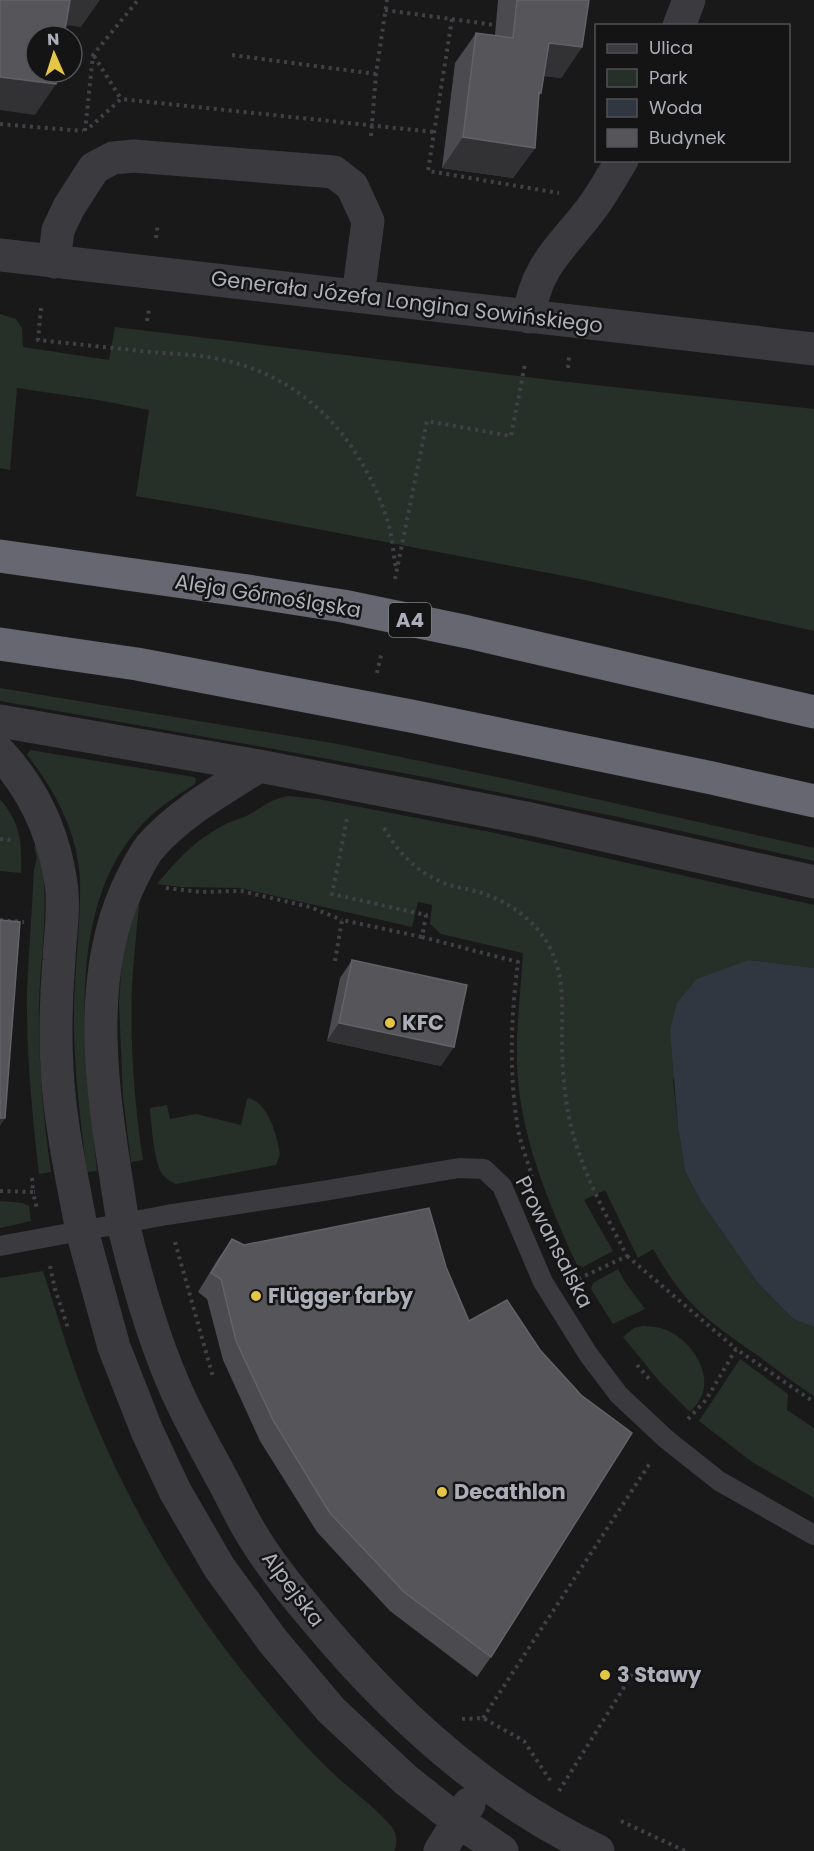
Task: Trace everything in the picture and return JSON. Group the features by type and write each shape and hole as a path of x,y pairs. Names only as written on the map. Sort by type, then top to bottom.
{"highway":[{"name":"Aleja Górnośląska","path":"0,556 343,606 468,632 814,712"},
{"path":"0,644 137,664 399,714 814,801"}],"street":[{"path":"681,24 689,0"},
{"path":"54,262 58,230 66,213 94,168 112,158 134,156 334,172 352,186 368,221 358,296"},
{"path":"529,316 531,300 550,258 594,205 621,162"},
{"name":"Generała Józefa Longina Sowińskiego","path":"0,255 814,349"},
{"path":"0,722 259,765 531,819 814,882"},
{"path":"0,753 25,785 50,834 61,883 63,914 57,1003 57,1069 63,1127 82,1231 114,1347 147,1431 176,1491 219,1567 272,1640 332,1710 406,1780 458,1821 502,1851"},
{"name":"Alpejska","path":"259,765 192,809 170,826 148,850 136,869 117,913 104,964 101,1013 102,1065 123,1223 134,1269 177,1391 251,1534 294,1594 368,1681 437,1746 483,1782 568,1837 598,1851"},
{"path":"440,1851 483,1782"}],"lane":[{"name":"Prowansalska","path":"0,1246 167,1215 441,1170 484,1169 502,1186 543,1282 588,1354 619,1395 666,1439 719,1480 814,1535"}],"path":[{"path":"85,132 93,55 138,0"},
{"path":"371,136 376,74 387,0"},
{"path":"385,10 495,26"},
{"path":"452,19 428,171 566,194"},
{"path":"93,55 121,99"},
{"path":"232,55 376,74"},
{"path":"85,132 121,99 435,132"},
{"path":"0,124 97,133 112,158"},
{"path":"41,308 38,340 213,358 242,365 271,376 318,408 335,423 366,470 387,518 396,574"},
{"path":"422,446 427,421 511,436 525,364"},
{"path":"381,821 398,850 412,865 439,882 478,892 508,904 538,929 549,945 557,963 562,988 562,1042 566,1100 580,1157 596,1196 627,1256 736,1348 814,1402"},
{"path":"338,858 332,894 426,915 422,937"},
{"path":"165,888 241,891 310,907 342,920 422,937 518,962 510,1048 517,1124 535,1186"},
{"path":"0,920 24,922"},
{"path":"335,961 342,920"},
{"path":"167,1215 217,1387"},
{"path":"563,1248 584,1288"},
{"path":"578,1279 627,1256"},
{"path":"483,1718 666,1439 706,1400 736,1348"},
{"path":"634,1361 657,1388"},
{"path":"462,1719 483,1718 524,1741 559,1792 633,1673"},
{"path":"612,1817 685,1851"}],"green space":[{"path":"0,314 16,319 22,328 23,347 109,360 115,327 568,382 814,409 814,631 580,579 136,496 149,410 17,388 10,470 0,468"},
{"path":"0,688 338,744 507,779 814,848 814,861 424,777 0,701"},
{"path":"30,750 196,779 195,784 158,810 138,829 114,864 98,904 89,947 85,993 88,1085 97,1171 87,1172 76,1070 74,1008 80,912 78,863 70,829 56,798 27,755"},
{"path":"288,796 318,799 495,833 814,905 814,968 749,960 673,1080 685,1171 700,1200 757,1282 793,1319 814,1327 814,1396 722,1331 698,1310 675,1284 653,1249 638,1258 605,1190 584,1200 613,1251 583,1267 577,1265 546,1192 523,1116 517,1050 523,953 441,934 430,924 432,905 418,902 412,927 240,888 181,887 157,884 180,858 204,837 272,801"},
{"path":"0,799 12,817 19,834 21,873 0,871"},
{"path":"36,844 41,860 45,900 39,1046 43,1109 51,1172 39,1174 27,1035 27,989 34,869 37,858 34,847"},
{"path":"140,897 132,985 132,1051 143,1160 131,1162 123,1097 119,1003 123,946"},
{"path":"249,1098 262,1107 271,1122 280,1154 276,1165 176,1184 164,1176 156,1159 150,1108 167,1105 170,1119 196,1114 241,1125"},
{"path":"0,1201 29,1206 31,1221 0,1228"},
{"path":"618,1269 645,1309 613,1324 591,1289 593,1283"},
{"path":"43,1271 93,1417 127,1491 166,1561 211,1629 278,1715 337,1777 385,1819 395,1831 394,1851 0,1851 0,1278"},
{"path":"643,1326 661,1328 675,1334 697,1357 702,1367 704,1387 700,1399 690,1412 659,1381 623,1337 634,1328"},
{"path":"740,1359 788,1394 787,1410 814,1428 814,1498 752,1462 699,1421"}],"water":[{"path":"749,960 814,968 814,1327 793,1319 757,1282 700,1200 685,1171 678,1127 670,1030 677,1003 697,979"}],"building":[{"path":"0,0 70,0 66,24 24,24 24,80 0,77"},
{"path":"517,0 589,0 582,47 549,43 541,93 539,93 535,148 463,137 476,33 513,38"},
{"path":"0,920 20,922 5,1118 0,1118"},
{"name":"KFC","path":"352,960 467,985 454,1047 339,1023"},
{"path":"429,1208 446,1267 469,1321 507,1300 540,1350 581,1395 632,1433 491,1657 404,1592 330,1513 274,1422 236,1341 221,1279 211,1273 232,1239 244,1245"}],"place":[{"name":"KFC","path":"390,1023"},
{"name":"Flügger farby","path":"256,1296"},
{"name":"Decathlon","path":"442,1492"},
{"name":"3 Stawy","path":"605,1675"}]}
